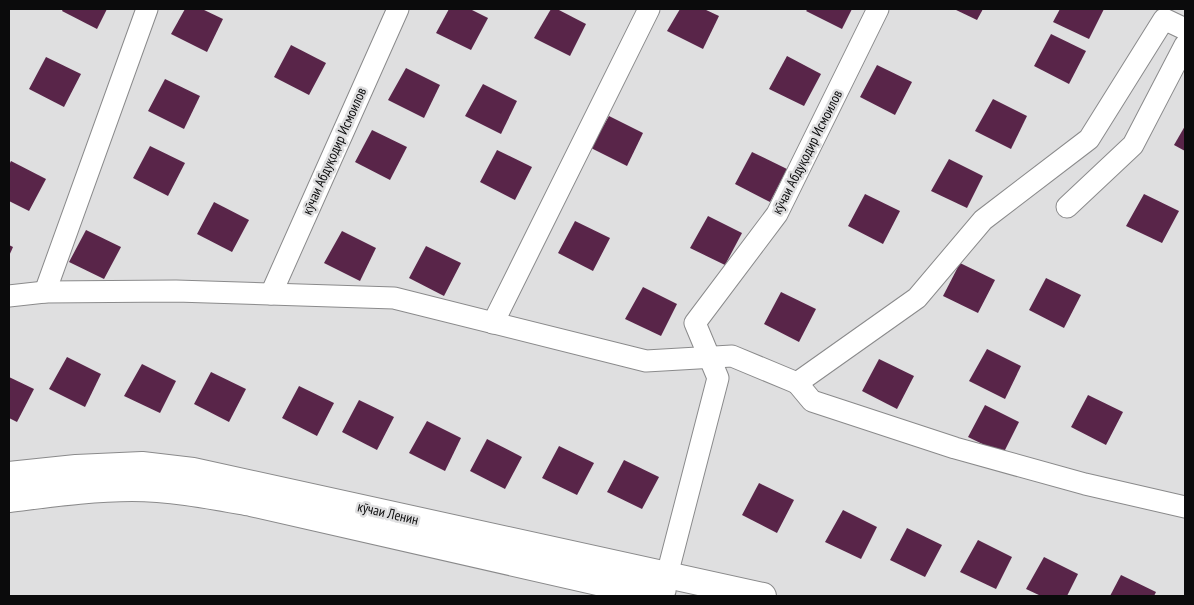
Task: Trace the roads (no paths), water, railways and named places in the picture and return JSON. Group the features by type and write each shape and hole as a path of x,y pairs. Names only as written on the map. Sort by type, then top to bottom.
{"street":[{"path":"44,292 147,9"},
{"name":"кӯчаи Абдуқодир Исмоилов","path":"271,294 398,9"},
{"path":"493,323 649,9"},
{"name":"кӯчаи Абдуқодир Исмоилов","path":"664,589 718,378 695,323 777,214 878,9"},
{"path":"797,383 917,298 983,220 1089,139 1164,19 1185,29"},
{"path":"1067,207 1133,145 1185,45"},
{"path":"9,296 44,292 176,291 394,298 646,361 732,356 797,383 812,401 955,448 1084,484 1185,507"},
{"name":"кӯчаи Ленин","path":"9,475 76,468 142,465 185,470 426,532 664,589 763,596"},
{"name":"кӯчаи Ленин","path":"9,499 79,491 133,488 188,493 426,532"}]}
